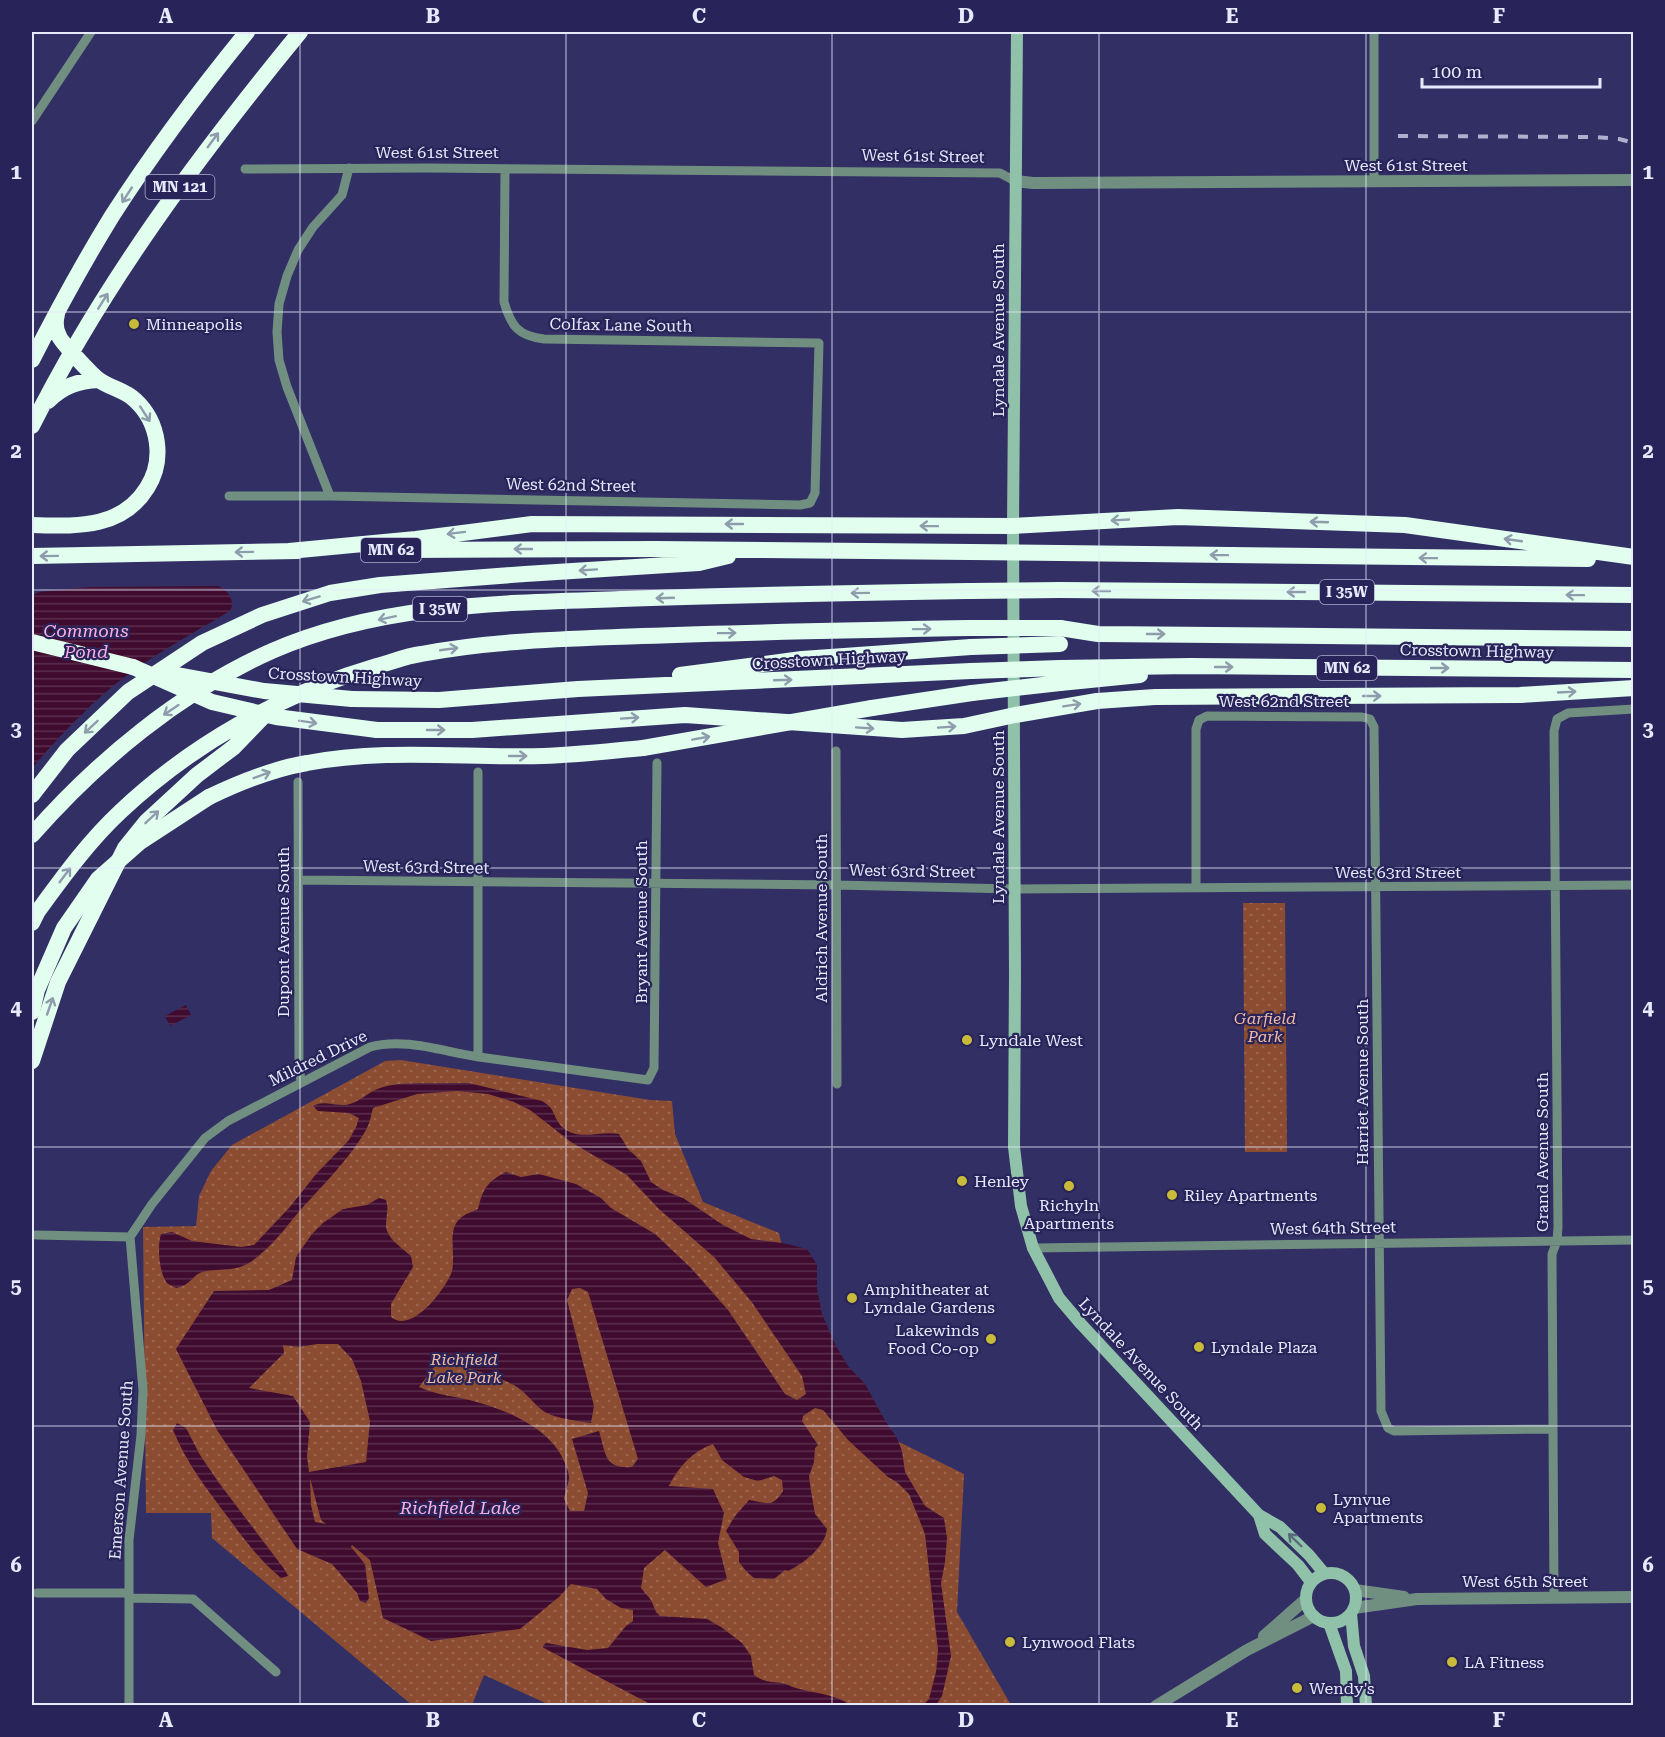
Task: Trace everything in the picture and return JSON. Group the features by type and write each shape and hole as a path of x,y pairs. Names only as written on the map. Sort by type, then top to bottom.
{"highway":[{"name":"MN 121","path":"32,360 57,310 138,178 199,93 247,32"},
{"name":"MN 121","path":"32,426 72,350 191,170 300,32"},
{"path":"57,310 55,323 59,338 99,380"},
{"path":"32,525 85,526 125,511 137,502 151,483 158,448 149,417 135,399 99,380 82,381 67,386 55,394 39,411"},
{"path":"289,551 532,524 1013,526 1178,517 1404,525 1634,558"},
{"name":"MN 62","path":"32,556 476,549 1634,558"},
{"path":"32,795 67,750 128,692 202,643 262,615 330,593 380,585 699,563 750,550"},
{"name":"I 35W","path":"32,835 51,812 136,734 222,675 274,650 331,630 424,610 505,603 971,591 1634,595"},
{"path":"32,923 38,911 85,848 120,812 191,754 231,728 274,705 347,675 419,654 498,642 711,633 971,628 1060,636"},
{"path":"578,689 802,659 971,647 1060,636 1098,634 1634,639"},
{"name":"Crosstown Highway","path":"32,642 133,667 264,692 352,699 440,700 578,689 971,671 1060,675 1191,666 1634,670"},
{"path":"133,667 212,702 276,717 377,730 472,730 685,715 903,730 964,726 1097,701 1155,697 1520,695 1634,688"},
{"path":"32,1012 37,990 64,928 98,879 140,842 209,797 274,770 339,758 375,755 545,756 643,748 972,693 1060,675"},
{"path":"32,1061 58,982 125,849 146,822 197,775 234,747 274,705"}],"main road":[{"name":"Lyndale Avenue South","path":"1017,32 1013,526 1014,1147 1022,1206 1033,1248 1059,1298 1081,1324 1259,1515 1280,1527 1310,1555 1324,1573 1340,1574 1346,1577 1355,1590"},
{"name":"Lyndale Avenue South","path":"1259,1515 1264,1534 1298,1565 1311,1582"},
{"path":"1324,1573 1311,1582 1306,1599 1314,1616 1329,1623 1338,1622 1353,1610"},
{"path":"1355,1590 1354,1646 1364,1677 1366,1706"},
{"path":"1329,1623 1346,1671 1347,1706"}],"street":[{"path":"32,121 91,32"},
{"path":"1374,32 1374,181"},
{"path":"330,496 287,387 279,360 277,332 279,304 298,250 313,227 342,195 349,168"},
{"name":"West 61st Street","path":"245,169 1000,173 1015,181 1033,183 1634,180"},
{"name":"Colfax Lane South","path":"505,169 504,302 508,316 516,328 527,337 819,343 815,493 810,503"},
{"name":"West 62nd Street","path":"229,496 810,503"},
{"name":"Grand Avenue South","path":"1554,1597 1552,1254 1557,1241 1558,1215 1554,731 1557,719 1568,713 1634,709"},
{"name":"West 62nd Street","path":"1196,888 1196,729 1199,720 1207,716 1362,717 1370,719"},
{"name":"Harriet Avenue South","path":"1370,719 1374,726 1381,1411 1388,1428 1404,1431 1553,1429"},
{"name":"Aldrich Avenue South","path":"836,751 837,1084"},
{"name":"Bryant Avenue South","path":"648,1080 654,1068 657,763"},
{"path":"478,772 478,1057"},
{"name":"Dupont Avenue South","path":"298,782 299,1065 301,1082"},
{"name":"West 63rd Street","path":"299,880 1014,889 1634,885"},
{"name":"Mildred Drive","path":"130,1237 152,1204 205,1138 228,1121 370,1047 385,1043 648,1080"},
{"path":"36,1235 130,1237"},
{"name":"Emerson Avenue South","path":"129,1706 129,1540 141,1435 143,1390 130,1237"},
{"name":"West 64th Street","path":"1033,1248 1634,1240"},
{"name":"West 65th Street","path":"1355,1590 1417,1599"},
{"path":"37,1593 193,1599 276,1672"},
{"name":"West 65th Street","path":"1353,1610 1417,1599 1634,1597"},
{"path":"1247,1650 1306,1599"},
{"path":"1156,1706 1247,1650 1314,1616"}],"green space":[{"name":"Garfield Park","path":"1243,903 1285,903 1287,1152 1245,1152"},
{"name":"Richfield Lake Park","path":"401,1060 650,1100 672,1101 675,1134 703,1202 779,1233 820,1403 964,1474 957,1612 1011,1705 550,1705 484,1675 472,1705 412,1705 212,1538 211,1513 146,1513 143,1227 196,1226 199,1196 211,1171 232,1145 385,1061"}],"water":[{"name":"Commons Pond","path":"218,586 230,596 232,607 230,611 155,656 113,686 91,705 32,768 32,596 39,592 89,587"},
{"path":"186,1005 191,1015 170,1026 165,1016"},
{"name":"Richfield Lake","path":"469,1083 542,1101 550,1107 562,1127 575,1134 619,1134 628,1149 641,1161 651,1182 663,1190 683,1198 723,1225 751,1239 807,1249 817,1265 817,1289 822,1314 835,1344 848,1366 865,1384 897,1438 902,1451 905,1472 925,1506 944,1518 947,1538 941,1583 951,1656 942,1696 936,1705 923,1705 929,1699 936,1672 938,1650 925,1534 909,1494 848,1440 823,1410 815,1408 803,1416 802,1421 818,1445 815,1448 814,1462 809,1476 815,1514 827,1529 818,1548 800,1564 788,1571 785,1570 774,1579 754,1578 746,1571 739,1562 739,1552 726,1531 749,1500 768,1503 779,1497 783,1491 782,1480 774,1476 758,1481 744,1477 722,1460 713,1444 687,1460 669,1486 713,1489 724,1513 718,1543 727,1579 706,1587 665,1550 644,1568 641,1588 660,1616 707,1619 742,1643 751,1656 754,1675 758,1678 832,1696 850,1705 652,1705 542,1647 546,1643 587,1650 608,1648 633,1621 633,1610 621,1608 606,1599 597,1589 571,1584 559,1597 520,1629 431,1641 383,1618 370,1560 352,1545 351,1547 365,1564 369,1598 366,1603 360,1601 357,1593 332,1564 297,1549 217,1430 176,1349 214,1291 269,1290 292,1280 296,1257 323,1223 343,1209 367,1205 379,1198 386,1200 387,1230 395,1242 411,1256 413,1267 391,1304 391,1317 399,1321 417,1316 426,1309 447,1282 453,1263 454,1228 463,1216 478,1209 484,1191 490,1183 506,1172 521,1177 539,1174 576,1184 655,1234 691,1268 728,1310 785,1394 797,1400 806,1394 802,1376 751,1301 714,1257 659,1209 627,1175 571,1142 530,1110 488,1094 457,1091 417,1094 373,1108 367,1127 352,1151 277,1238 255,1259 231,1269 202,1272 181,1287 176,1288 164,1279 159,1245 161,1234 172,1232 192,1241 241,1247 254,1245 349,1140 359,1118 349,1113 318,1111 313,1106 321,1103 351,1104 387,1086","holes":["580,1288 588,1292 638,1459 632,1467 611,1463 605,1453 599,1431 572,1439 588,1493 584,1511 570,1511 564,1499 569,1475 561,1455 545,1435 523,1420 498,1409 419,1387 438,1362 468,1368 514,1385 546,1413 591,1423 594,1406 567,1300 572,1289","338,1344 352,1359 361,1381 370,1421 366,1462 309,1472 307,1456 310,1422 293,1396 249,1388 284,1353 283,1345 299,1347","310,1478 321,1520 326,1524 315,1522 311,1505"]},
{"path":"177,1423 186,1428 200,1455 219,1483 288,1576 281,1578 266,1564 212,1495 178,1442 173,1430"}],"railway":[{"path":"1398,136 1596,137 1634,143"}],"place":[{"name":"Minneapolis","path":"134,324"},
{"name":"Lyndale West","path":"967,1040"},
{"name":"Henley","path":"962,1181"},
{"name":"Richyln Apartments","path":"1069,1186"},
{"name":"Riley Apartments","path":"1172,1195"},
{"name":"Amphitheater at Lyndale Gardens","path":"852,1298"},
{"name":"Lakewinds Food Co-op","path":"991,1339"},
{"name":"Lyndale Plaza","path":"1199,1347"},
{"name":"Lynvue Apartments","path":"1321,1508"},
{"name":"Lynwood Flats","path":"1010,1642"},
{"name":"LA Fitness","path":"1452,1662"},
{"name":"Wendy's","path":"1297,1688"}]}
